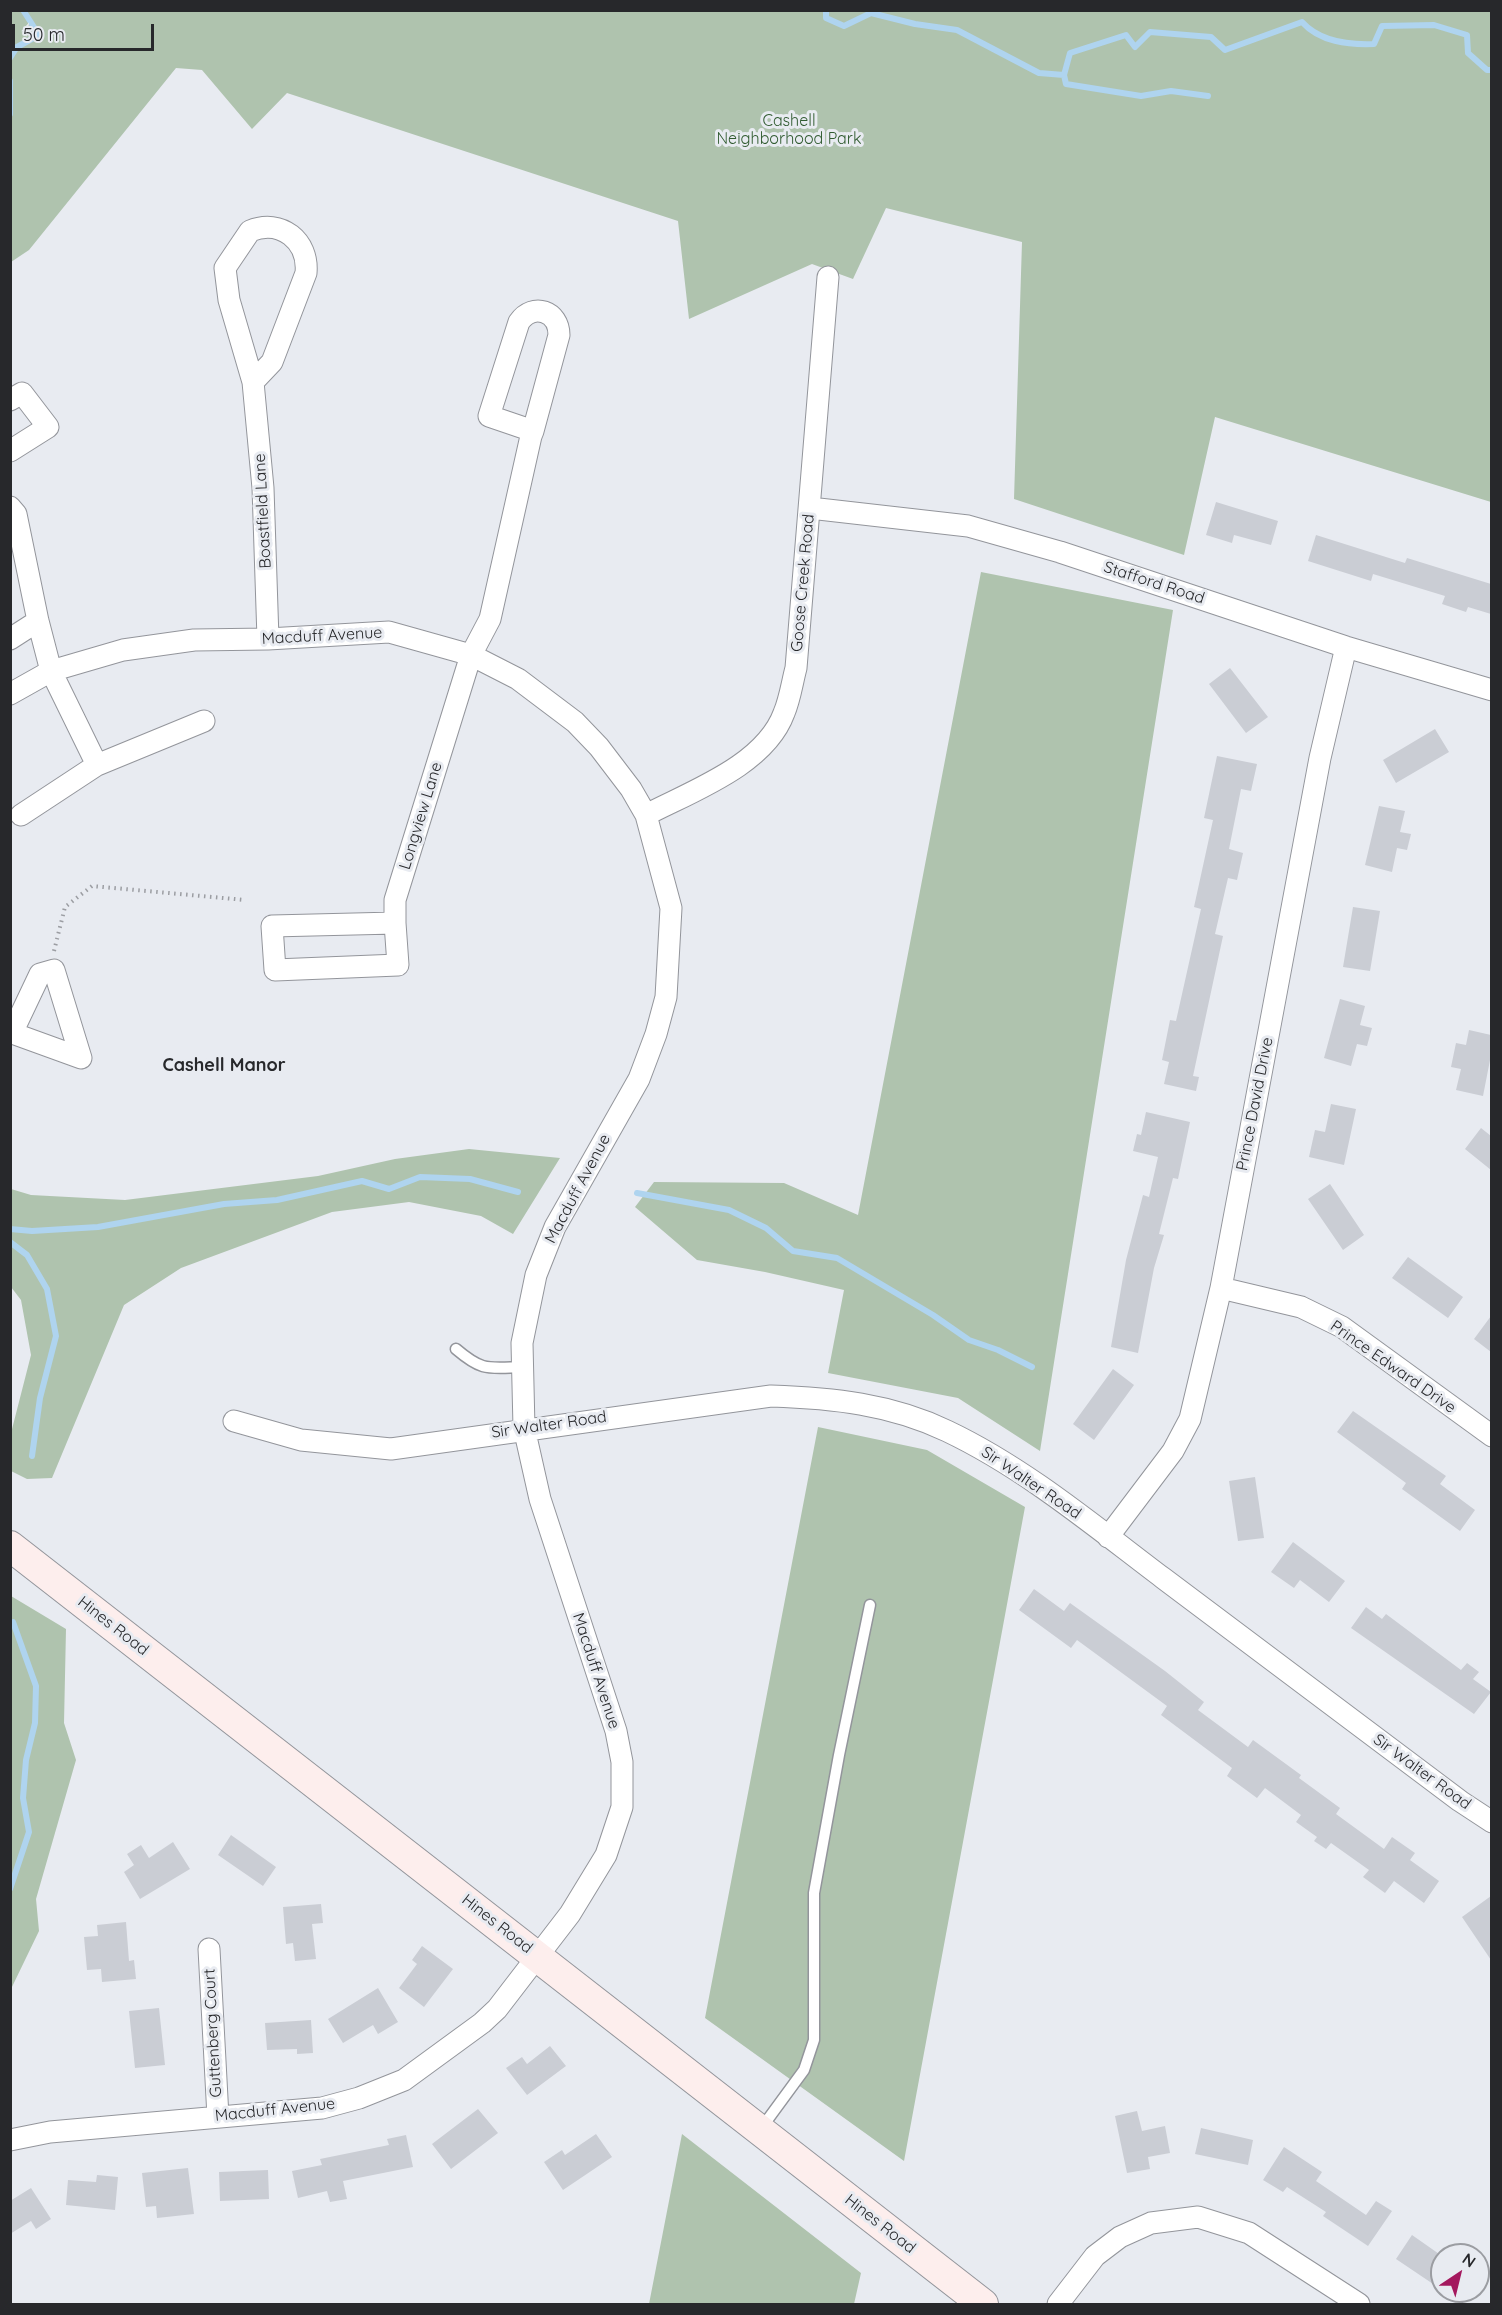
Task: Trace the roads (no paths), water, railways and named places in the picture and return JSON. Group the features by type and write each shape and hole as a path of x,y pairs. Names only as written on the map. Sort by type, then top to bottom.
{"street":[{"name":"Boastfield Lane","path":"253,382 272,362 306,273 307,262 303,248 292,235 274,227 250,231 225,268 229,300 253,382 263,488 268,639"},
{"name":"Goose Creek Road","path":"646,815 742,764 767,742 784,714 796,668 828,277"},
{"name":"Longview Lane","path":"395,923 272,926 275,970 398,965 394,900 471,655 490,619 533,430 559,335 558,323 553,316 540,310 525,314 519,322 489,416 533,430"},
{"path":"10,400 22,393 48,427 10,452"},
{"path":"10,507 16,514 38,621 51,671 97,765"},
{"name":"Stafford Road","path":"810,508 968,526 1060,552 1346,646 1491,690"},
{"path":"10,639 38,621"},
{"name":"Macduff Avenue","path":"10,694 51,671 135,648 194,640 268,639 389,632 471,655 518,680 575,722 615,767 646,815 671,908 666,997 657,1034 639,1078 555,1227 536,1275 522,1343 524,1428 540,1500 616,1731 622,1762 622,1807 606,1855 570,1914 497,2009 482,2023 404,2080 359,2098 322,2108 50,2132 10,2140"},
{"name":"Prince David Drive","path":"1108,1537 1173,1451 1190,1419 1221,1288 1320,758 1346,646"},
{"path":"21,814 97,765 204,721"},
{"name":"Prince Edward Drive","path":"1221,1288 1301,1306 1342,1327 1491,1436"},
{"name":"Sir Walter Road","path":"234,1421 301,1440 391,1449 524,1428 771,1396 824,1398 884,1407 946,1430 1003,1462 1108,1537 1460,1802 1491,1822"},
{"name":"Hines Road","path":"10,1546 983,2304"},
{"name":"Guttenberg Court","path":"210,1949 218,2117"},
{"path":"1058,2304 1095,2256 1120,2237 1150,2223 1198,2217 1249,2233 1359,2304"}],"lane":[{"path":"456,1349 476,1366 483,1368 523,1367"},
{"path":"760,2130 804,2070 814,2040 814,1893 870,1605"}],"waterway":[{"path":"10,58 17,47 39,35 23,10"},
{"path":"826,10 826,18 844,26 871,13 915,24 957,30 1039,73 1064,75 1070,53 1126,35 1135,47 1150,32 1211,37 1225,50 1302,22 1309,29 1326,38 1345,43 1364,44 1374,44 1382,26 1434,25 1467,35 1468,53 1487,70 1492,70"},
{"path":"1064,75 1066,84 1141,96 1171,91 1208,96"},
{"path":"10,81 10,114"},
{"path":"10,1229 32,1231 98,1227 224,1204 277,1200 362,1181 389,1189 420,1177 470,1179 518,1192"},
{"path":"637,1193 729,1210 766,1228 793,1251 837,1258 933,1315 969,1340 998,1350 1032,1367"},
{"path":"10,1242 27,1255 47,1289 56,1336 40,1398 32,1456"},
{"path":"10,1889 29,1832 23,1798 26,1760 35,1723 36,1686 13,1622"}],"district":[{"name":"Cashell Manor","path":"224,1066"}],"park label":[{"name":"Cashell Neighborhood Park","path":"789,130"}]}
